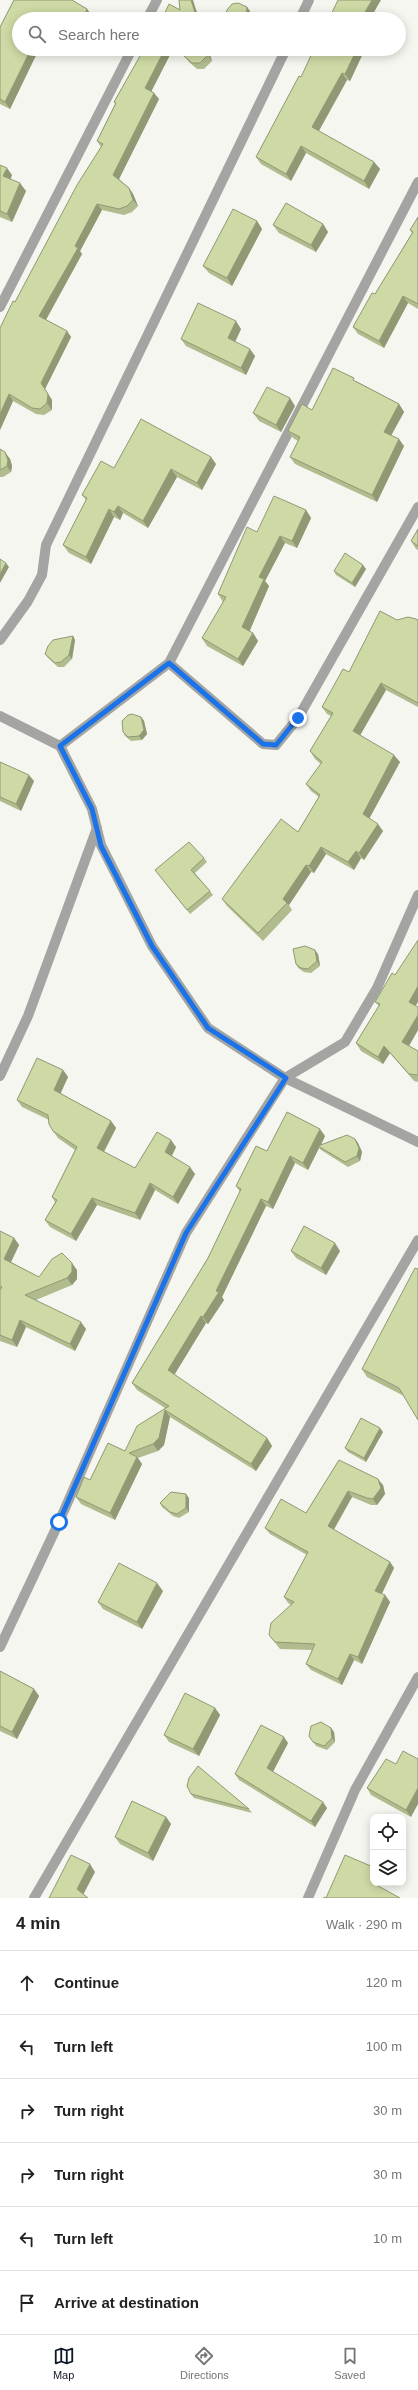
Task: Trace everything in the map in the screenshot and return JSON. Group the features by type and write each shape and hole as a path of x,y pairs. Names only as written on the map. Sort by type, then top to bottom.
{"street":[{"path":"151,12 157,0"},
{"path":"303,12 309,0"},
{"path":"0,307 128,56"},
{"path":"0,640 28,601 42,575 46,545 283,56"},
{"path":"60,746 169,663 418,182"},
{"path":"169,663 263,744 276,745 298,718 418,507"},
{"path":"0,716 60,746 92,809 101,846 152,946 208,1028 286,1078 418,1142"},
{"path":"0,1076 28,1016 97,828"},
{"path":"0,1647 59,1522 186,1233 286,1078 345,1042 377,988 418,895"},
{"path":"34,1898 418,1240"},
{"path":"308,1898 355,1790 418,1677"}],"building":[{"path":"14,0 72,0 87,9 86,12 12,12 12,56 28,56 5,102 0,99 0,27"},
{"path":"179,0 191,0 195,12 165,12 169,4 180,10"},
{"path":"338,0 372,0 365,12 332,12"},
{"path":"238,3 247,7 247,12 226,12 232,4"},
{"path":"140,56 161,56 145,88 154,93 113,175 129,188 133,200 127,206 119,209 97,204 75,246 78,248 39,316 67,331 41,383 48,394 47,403 40,409 32,408 9,394 0,414 0,328 13,301 15,302 77,185 103,144 97,141 116,103 114,102"},
{"path":"184,56 207,56 200,63 192,63"},
{"path":"311,56 354,56 345,74 342,73 312,127 374,162 364,181 301,146 286,174 256,157 299,76 301,77"},
{"path":"0,165 7,168 3,176 20,183 7,214 0,211"},
{"path":"286,203 323,224 311,245 273,225"},
{"path":"233,209 257,221 227,278 203,266"},
{"path":"418,217 418,304 403,296 379,341 353,327 372,293 375,294 413,232 410,230"},
{"path":"198,303 236,321 228,338 250,349 241,368 181,339"},
{"path":"333,368 354,378 353,380 399,404 384,432 399,439 372,495 290,457 300,437 288,431 302,404 312,410"},
{"path":"267,387 290,398 276,425 253,413"},
{"path":"141,419 211,457 197,483 171,469 143,521 118,506 114,512 109,509 86,557 63,545 87,498 82,495 101,461 114,468"},
{"path":"0,449 5,452 8,460 7,466 0,470"},
{"path":"274,496 306,510 292,541 280,536 259,577 264,579 242,627 253,633 238,659 202,638 226,597 218,594 247,527 257,532"},
{"path":"418,529 418,546 411,541"},
{"path":"345,553 363,565 352,583 334,571"},
{"path":"0,559 6,563 0,574"},
{"path":"380,611 397,620 408,617 418,620 418,703 381,683 353,731 394,755 363,814 378,824 359,853 356,851 348,862 321,847 309,866 306,865 283,899 287,903 258,933 222,899 281,819 298,832 320,795 306,784 322,762 310,751 333,713 322,707 343,669 349,672"},
{"path":"73,636 69,655 61,662 55,663 45,654 48,646 53,640"},
{"path":"132,714 141,717 144,730 139,736 128,737 123,732 122,721 128,715"},
{"path":"0,762 29,775 16,804 0,797"},
{"path":"189,842 204,858 191,870 210,891 187,910 155,870"},
{"path":"418,940 418,986 409,1002 418,1007 418,1015 402,1042 418,1051 417,1075 409,1074 384,1046 378,1057 356,1043 380,1004 375,1002 392,973 395,975"},
{"path":"305,946 315,950 317,961 308,969 301,968 296,964 293,949"},
{"path":"37,1058 63,1070 54,1090 111,1121 97,1148 135,1168 157,1132 171,1140 165,1152 190,1167 173,1197 150,1183 135,1213 92,1198 71,1234 45,1220 57,1200 52,1197 77,1147 53,1131 49,1124 48,1115 17,1100"},
{"path":"287,1112 320,1129 303,1163 290,1156 268,1202 261,1199 216,1291 219,1292 203,1317 201,1316 168,1370 267,1438 251,1464 165,1410 159,1438 153,1444 129,1453 137,1457 110,1513 76,1497 84,1477 90,1480 108,1443 125,1451 137,1426 169,1406 132,1383 208,1258 241,1189 236,1186 256,1146 267,1151"},
{"path":"347,1135 355,1139 359,1148 357,1156 345,1162 318,1146"},
{"path":"304,1226 335,1243 321,1268 291,1251"},
{"path":"0,1231 14,1238 4,1259 39,1277 52,1259 62,1253 72,1263 72,1272 67,1278 25,1295 81,1322 70,1344 20,1320 12,1340 0,1335 0,1290 2,1287 0,1286"},
{"path":"415,1268 418,1269 418,1420 399,1388 362,1369"},
{"path":"361,1418 380,1428 364,1458 345,1448"},
{"path":"339,1460 378,1479 381,1488 373,1499 348,1491 328,1526 390,1562 375,1591 385,1595 358,1657 350,1654 338,1679 306,1664 315,1644 275,1642 269,1635 271,1623 294,1602 284,1597 308,1552 265,1528 281,1499 306,1513"},
{"path":"171,1492 186,1494 186,1508 177,1514 170,1512 160,1503"},
{"path":"119,1563 157,1583 137,1622 98,1602"},
{"path":"0,1671 34,1689 12,1732 0,1726"},
{"path":"185,1693 215,1708 193,1749 164,1735"},
{"path":"321,1722 331,1728 332,1738 324,1746 313,1742 309,1736 311,1726"},
{"path":"261,1725 284,1737 267,1768 323,1802 311,1821 235,1774"},
{"path":"403,1751 418,1759 418,1788 406,1810 367,1788 386,1759 396,1764"},
{"path":"198,1766 249,1809 191,1794 187,1786 189,1778"},
{"path":"132,1801 166,1817 148,1853 115,1837"},
{"path":"71,1855 90,1864 77,1889 88,1898 49,1898"},
{"path":"345,1855 370,1866 370,1886 378,1886 400,1898 326,1898"}],"route":[{"path":"59,1522 186,1233 286,1078 208,1028 152,946 101,846 92,809 60,746 169,663 263,744 276,745 298,718"}]}
